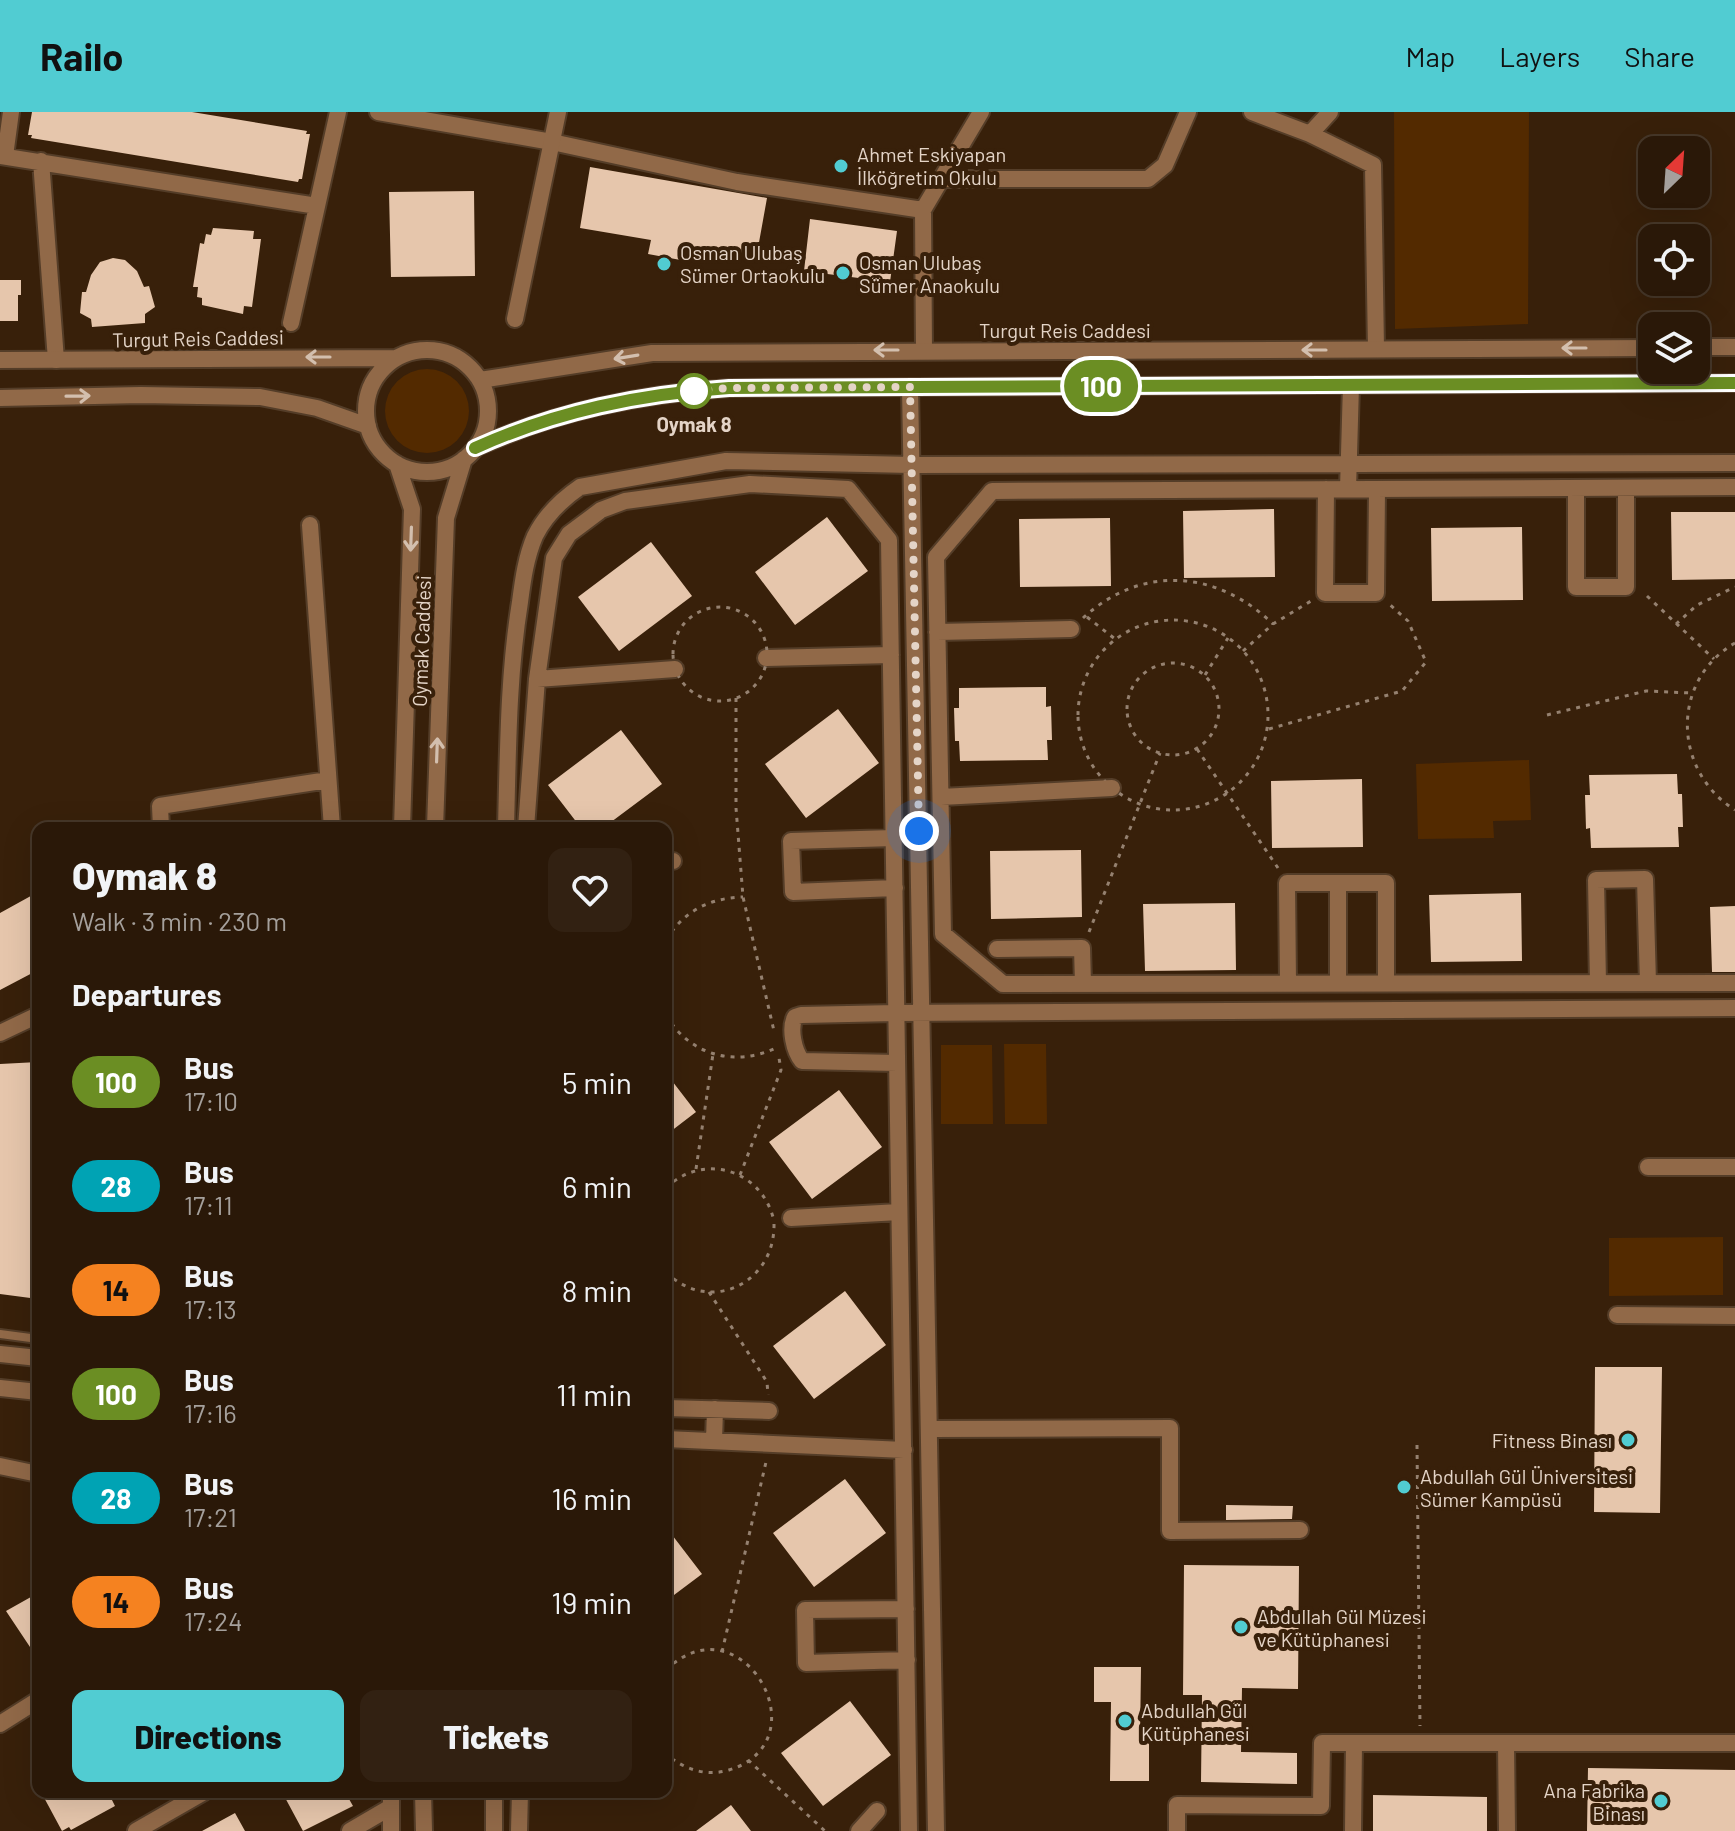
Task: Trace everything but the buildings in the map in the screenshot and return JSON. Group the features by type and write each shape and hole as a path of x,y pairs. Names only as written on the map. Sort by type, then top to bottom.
{"street":[{"path":"11,112 3,156 317,206"},
{"path":"291,323 338,112"},
{"path":"378,112 552,142 737,182 923,210"},
{"path":"515,319 558,112"},
{"path":"924,351 923,210 981,112"},
{"path":"941,179 1148,179 1165,165 1188,112"},
{"path":"1252,112 1310,134 1373,165 1376,349"},
{"path":"1310,134 1330,112"},
{"path":"41,161 56,360"},
{"path":"1710,347 1735,347"},
{"name":"Turgut Reis Caddesi","path":"480,380 652,353 1638,348"},
{"path":"470,454 488,419 487,403 480,380 464,363 443,352 419,351 396,358 384,368 371,387 366,411 368,426 378,448 397,464 419,471 451,467 470,454 555,417 648,396 729,388 1735,383"},
{"name":"Turgut Reis Caddesi","path":"0,360 396,358"},
{"path":"1348,489 1351,385"},
{"path":"910,387 936,1831"},
{"path":"0,398 141,395 260,397 317,408 368,426"},
{"name":"Oymak Caddesi","path":"435,822 446,518 470,454"},
{"path":"506,822 512,646 525,569 537,533 547,517 580,487 726,461 912,465 1735,463"},
{"name":"Oymak Caddesi","path":"397,464 412,509 402,822"},
{"path":"526,822 537,679 554,558 569,534 601,510 625,501 750,484 848,489 889,540 909,1831"},
{"path":"1735,487 992,491 936,557 943,934 1003,984 1735,983"},
{"path":"1576,488 1576,587 1626,587 1626,488"},
{"path":"1326,489 1325,593 1376,593 1377,489"},
{"path":"310,525 332,822"},
{"path":"937,632 1071,629"},
{"path":"766,658 891,655"},
{"path":"537,679 675,669"},
{"path":"161,822 160,806 328,780"},
{"path":"941,797 1112,788"},
{"path":"894,838 791,841 793,892 895,888"},
{"path":"1598,983 1596,880 1645,879 1648,983"},
{"path":"1288,983 1287,883 1386,883 1386,983"},
{"path":"1338,883 1338,983"},
{"path":"997,949 1082,948 1083,984"},
{"path":"897,1063 802,1061 797,1054 792,1024 795,1017 801,1015 895,1013 1735,1008"},
{"path":"0,1033 32,1018"},
{"path":"1648,1167 1735,1167"},
{"path":"791,1218 899,1212"},
{"path":"1617,1315 1735,1316"},
{"path":"0,1354 32,1357"},
{"path":"0,1388 32,1391"},
{"path":"672,1408 769,1411"},
{"path":"714,1441 715,1409"},
{"path":"929,1429 1170,1428 1170,1531 1300,1530"},
{"path":"672,1439 904,1450"},
{"path":"0,1466 32,1473"},
{"path":"906,1609 805,1610 806,1663 907,1660"},
{"path":"0,1724 32,1704"},
{"path":"1177,1831 1177,1805 1321,1806 1322,1743 1735,1743"},
{"path":"1353,1831 1354,1743"},
{"path":"1506,1743 1507,1831"},
{"path":"136,1831 194,1798"},
{"path":"423,1798 424,1831"},
{"path":"494,1798 494,1831"},
{"path":"519,1831 520,1798"},
{"path":"350,1831 391,1800"},
{"path":"391,1800 391,1831"},
{"path":"859,1831 877,1811"}],"lane":[{"path":"0,1334 32,1338"}],"path":[{"path":"1071,629 1102,601 1131,587 1177,581 1223,590 1251,605 1273,624"},
{"path":"1676,624 1697,605 1735,587"},
{"path":"1243,651 1273,624 1325,593"},
{"path":"1267,729 1402,691 1426,662 1408,621 1376,593"},
{"path":"1647,596 1714,659"},
{"path":"730,609 750,619 763,636 766,658 760,678 745,693 736,698 715,701 686,687 675,669 673,647 681,627 698,612 730,609"},
{"path":"1085,616 1115,639"},
{"path":"1167,620 1195,623 1228,638 1243,651 1259,674 1269,715 1267,729 1264,744 1250,771 1228,793 1200,806 1169,810 1139,803 1112,788 1101,777 1085,751 1078,721 1081,690 1087,675 1115,639 1140,626 1167,620"},
{"path":"1205,675 1228,638"},
{"path":"1735,643 1714,659 1692,693 1686,723 1690,754 1703,782 1713,794 1735,810"},
{"path":"1164,664 1186,664 1205,675 1217,693 1219,714 1212,734 1197,749 1179,755 1160,753 1147,747 1133,731 1127,710 1131,689 1145,673 1164,664"},
{"path":"1547,715 1646,691 1692,693"},
{"path":"736,698 736,808 743,897 774,1033"},
{"path":"1197,749 1287,883"},
{"path":"1082,948 1160,753"},
{"path":"672,932 684,917 697,908 727,898 743,897"},
{"path":"672,1022 688,1042 713,1054 748,1058 778,1048 781,1070 740,1175"},
{"path":"696,1170 713,1054"},
{"path":"672,1183 696,1170 715,1168 751,1181 772,1214 774,1240 756,1274 734,1288 709,1292 684,1285 672,1276"},
{"path":"709,1292 767,1382 769,1411"},
{"path":"722,1652 770,1443"},
{"path":"1417,1445 1420,1743"},
{"path":"672,1665 696,1652 734,1655 763,1680 772,1704 772,1717 765,1741 748,1760 725,1771 700,1772 672,1759"},
{"path":"748,1760 825,1831"}],"shaded area":[{"path":"1394,112 1529,112 1528,324 1395,329"},
{"path":"427,369 443,372 457,381 466,395 469,411 466,427 457,441 443,450 427,453 411,450 397,441 388,427 385,411 388,395 397,381 411,372"},
{"path":"1529,760 1531,820 1493,821 1494,838 1418,839 1416,764"},
{"path":"1004,1044 1046,1044 1047,1124 1005,1124"},
{"path":"941,1045 992,1045 993,1124 941,1124"},
{"path":"1723,1237 1723,1295 1609,1296 1609,1238"}],"bus line":[{"name":"100","path":"475,448 528,426 590,407 660,395 729,388 1735,383"}],"place":[{"name":"Ahmet Eskiyapan İlköğretim Okulu","path":"841,166"},
{"name":"Osman Ulubaş Sümer Ortaokulu","path":"664,264"},
{"name":"Osman Ulubaş Sümer Anaokulu","path":"843,273"},
{"name":"Oymak 8","path":"694,391"},
{"name":"Fitness Binası","path":"1628,1440"},
{"name":"Abdullah Gül Üniversitesi Sümer Kampüsü","path":"1404,1487"},
{"name":"Abdullah Gül Müzesi ve Kütüphanesi","path":"1241,1627"},
{"name":"Abdullah Gül Kütüphanesi","path":"1125,1721"},
{"name":"Ana Fabrika Binası","path":"1661,1801"}],"route":[{"path":"694,391 910,387 919,831"}]}
